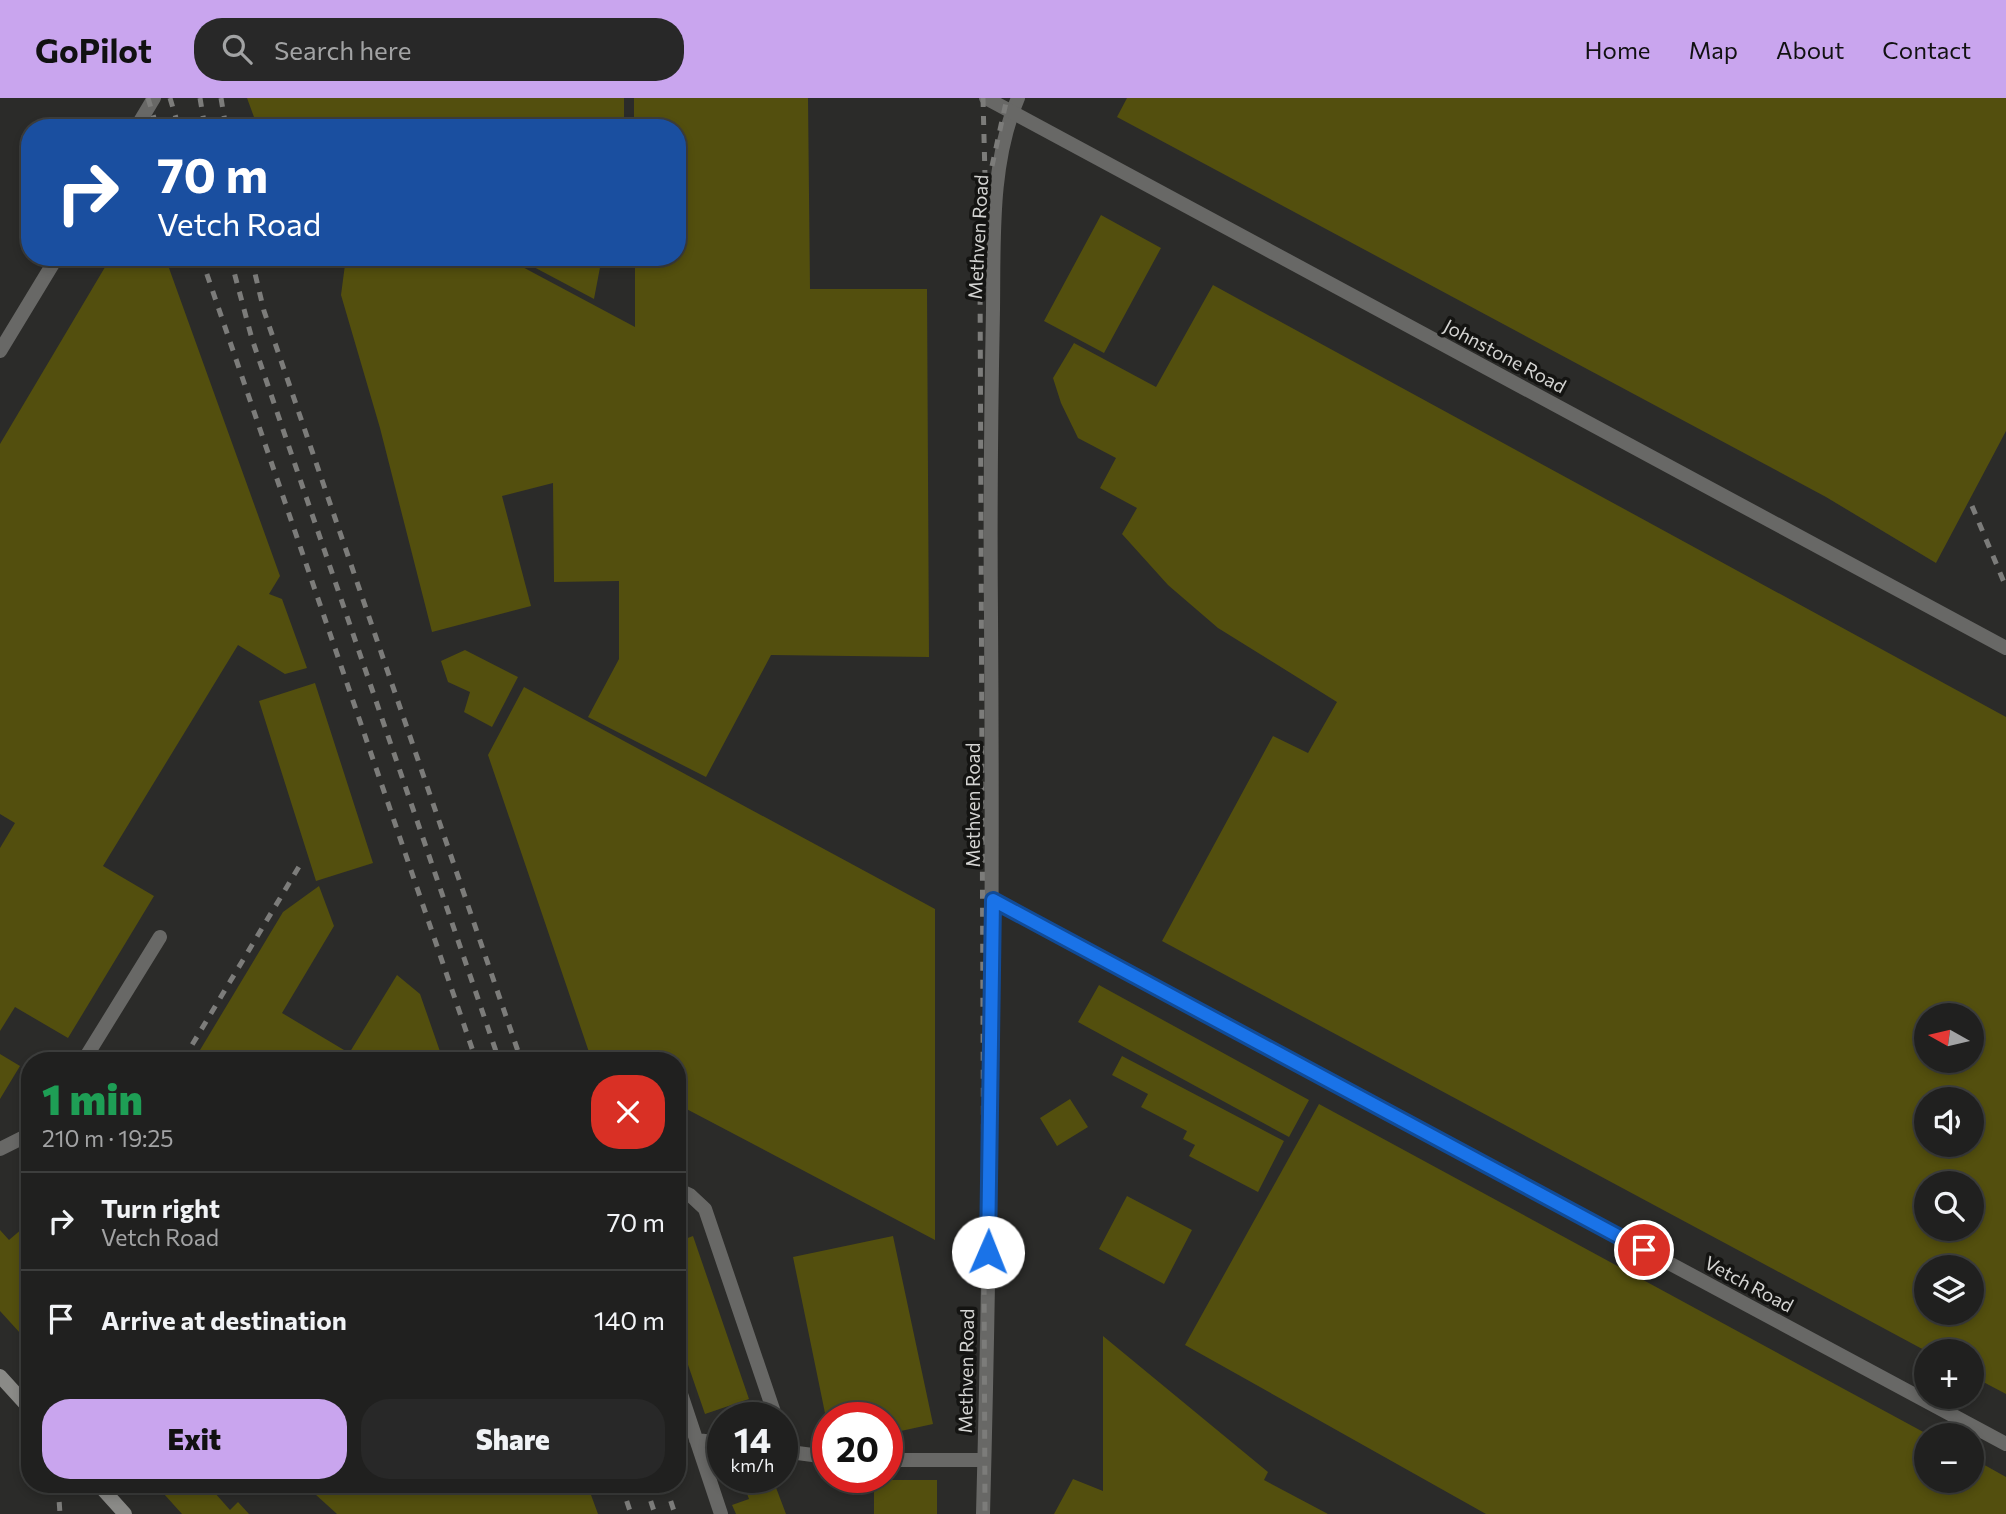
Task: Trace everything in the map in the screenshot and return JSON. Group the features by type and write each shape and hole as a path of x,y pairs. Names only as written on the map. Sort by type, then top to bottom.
{"street":[{"path":"141,119 154,98"},
{"name":"Johnstone Road","path":"986,98 2006,648"},
{"name":"Methven Road","path":"983,1514 993,900 990,442 995,225 1002,159 1012,112 1018,98"},
{"path":"0,351 52,266"},
{"name":"Vetch Road","path":"993,900 2006,1444"},
{"path":"89,1052 160,937"},
{"path":"0,1149 21,1138"},
{"path":"686,1193 705,1209 771,1402"},
{"path":"0,1376 21,1399"},
{"path":"686,1409 721,1514"},
{"path":"696,1440 707,1441"},
{"path":"903,1460 984,1460"},
{"path":"106,1493 125,1514"}],"building":[{"path":"247,98 624,98 624,119 255,119"},
{"path":"634,98 808,98 810,289 927,289 929,657 771,655 706,777 588,717 619,659 619,581 554,582 553,483 502,496 531,606 432,632 380,428 341,295 345,266 521,266 635,327 635,266 686,266 686,119 634,119"},
{"path":"1127,98 2006,98 2006,431 1936,563 1826,497 1117,117"},
{"path":"1101,215 1161,248 1104,353 1044,321"},
{"path":"106,266 168,266 280,576 269,594 282,599 307,668 285,674 238,645 103,866 154,896 68,1038 15,1007 0,1031 0,848 15,823 0,814 0,444"},
{"path":"532,266 600,266 594,299"},
{"path":"1213,285 2006,717 2006,1394 1984,1382 1984,1339 1914,1339 1914,1345 1162,941 1273,736 1308,753 1337,702 1218,628 1168,585 1122,534 1137,508 1100,488 1116,458 1078,438 1061,403 1053,378 1074,343 1156,387"},
{"path":"465,650 518,677 492,727 464,712 470,692 448,682 441,661"},
{"path":"315,683 373,863 316,881 259,701"},
{"path":"524,687 935,909 935,1240 686,1109 686,1052 589,1052 488,755"},
{"path":"319,886 334,926 282,1013 344,1050 343,1052 199,1052 283,912"},
{"path":"397,975 420,994 440,1052 350,1052"},
{"path":"1099,985 1309,1100 1289,1137 1078,1022"},
{"path":"0,1054 20,1066 0,1099"},
{"path":"1122,1056 1284,1141 1258,1192 1189,1156 1195,1145 1183,1139 1187,1131 1141,1107 1148,1094 1112,1075"},
{"path":"1070,1099 1088,1127 1057,1146 1040,1118"},
{"path":"1319,1104 1914,1427 1914,1493 1984,1493 1984,1465 2006,1477 2006,1514 1486,1514 1185,1345"},
{"path":"1127,1196 1192,1230 1164,1284 1099,1249"},
{"path":"0,1230 9,1240 21,1230 21,1334 0,1311"},
{"path":"693,1236 749,1399 740,1402 707,1402 705,1414 686,1359 686,1239"},
{"path":"893,1236 933,1424 903,1431 903,1402 823,1402 793,1257"},
{"path":"1103,1336 1268,1472 1264,1480 1328,1514 1054,1514 1073,1479 1103,1491"},
{"path":"903,1480 937,1480 937,1514 874,1514 874,1493 903,1493"},
{"path":"163,1493 215,1493 230,1510 238,1502 249,1514 182,1514"},
{"path":"314,1493 590,1493 598,1514 337,1514"},
{"path":"747,1493 778,1493 786,1514 736,1514 732,1505 749,1499"}],"railway":[{"path":"148,98 154,119"},
{"path":"170,98 176,119"},
{"path":"200,98 204,119"},
{"path":"221,98 224,119"},
{"path":"983,98 985,176 980,274 985,1514"},
{"path":"992,166 1007,98"},
{"path":"204,266 473,1052"},
{"path":"232,266 252,339 496,1052"},
{"path":"253,266 264,311 518,1052"},
{"path":"1972,506 2006,587"},
{"path":"188,1052 300,865"},
{"path":"59,1493 60,1514"},
{"path":"624,1493 631,1514"},
{"path":"648,1493 655,1514"},
{"path":"668,1493 675,1514"}],"route":[{"path":"988,1252 993,900 1644,1250"}]}
